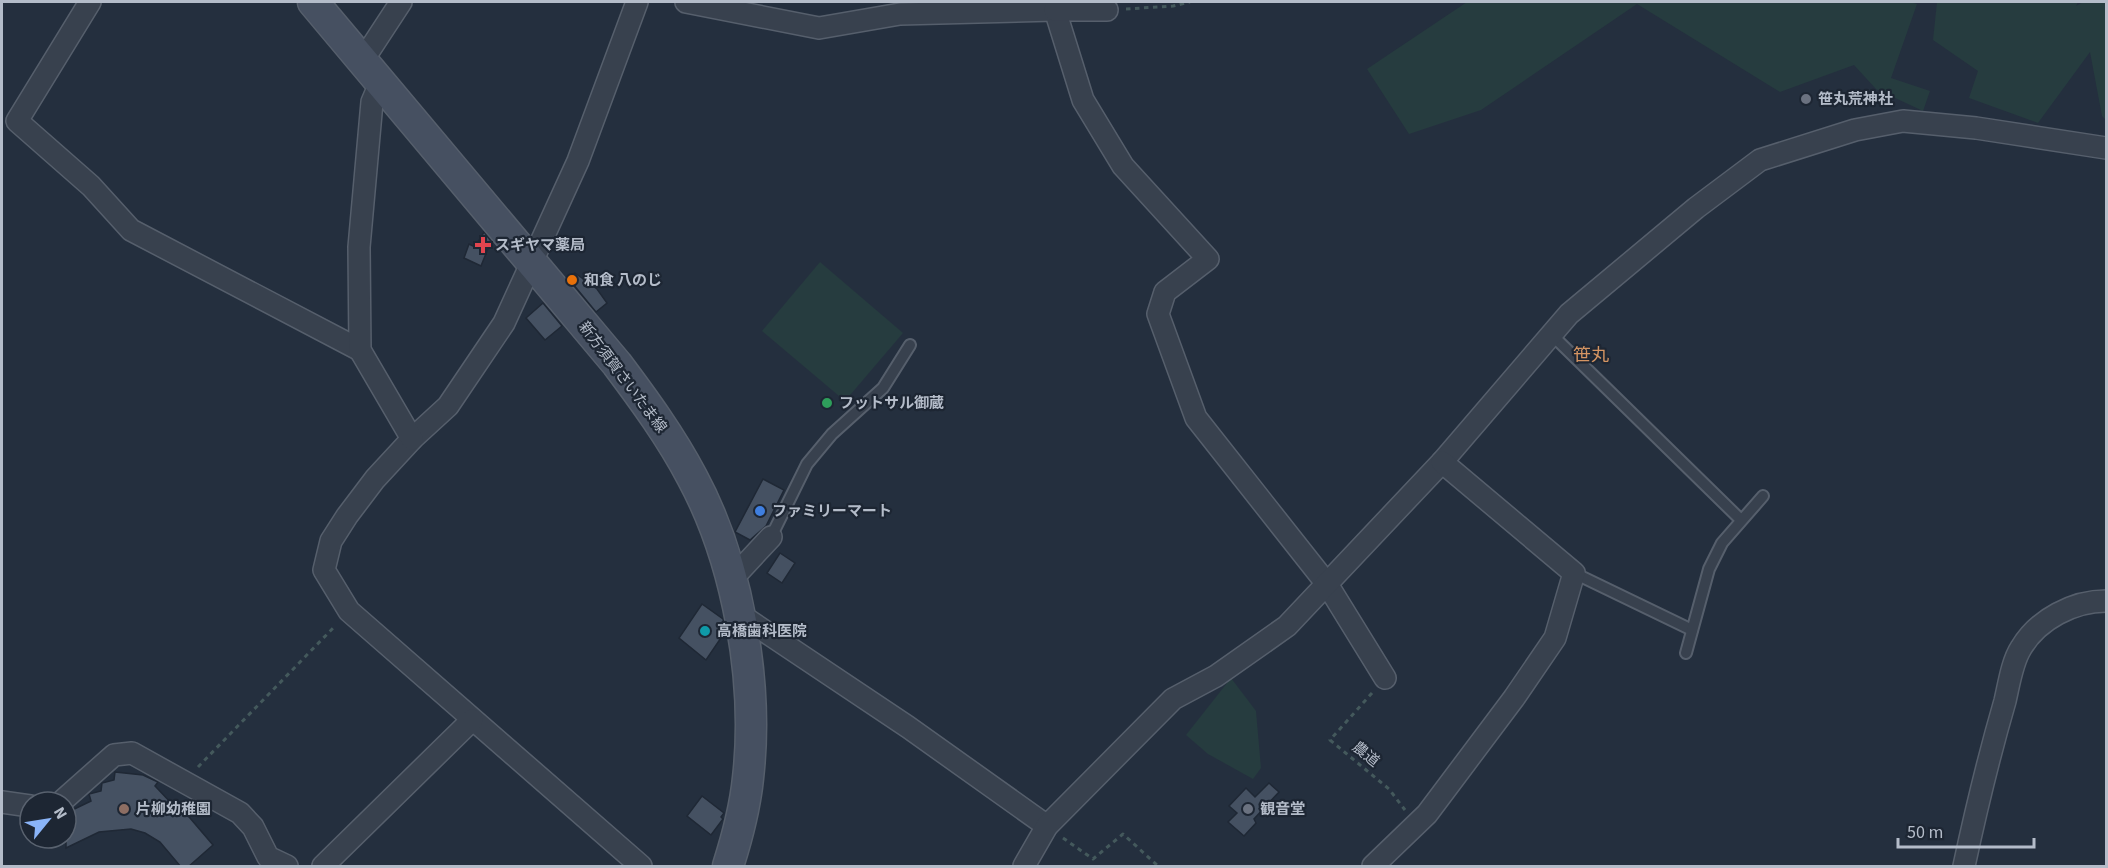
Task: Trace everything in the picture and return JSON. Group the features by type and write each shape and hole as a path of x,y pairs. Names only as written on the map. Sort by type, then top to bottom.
{"main road":[{"name":"新方須賀さいたま線","path":"313,2 616,364 672,441 710,513 739,614 750,697 751,736 748,778 728,867"}],"street":[{"path":"90,2 17,121 91,186 131,230 360,350"},
{"path":"401,2 372,70 372,102 359,247 360,350 412,438"},
{"path":"637,2 578,160 504,323 448,406 412,438 375,479 331,541 324,570 349,610 641,867"},
{"path":"686,2 819,28 900,14 1107,10"},
{"path":"1055,10 1083,100 1123,166 1208,259 1165,292 1158,315 1196,418 1327,584 1385,678"},
{"path":"1024,867 1047,826 1173,699 1216,676 1287,626 1442,462 1569,314 1660,238 1760,160 1855,130 1903,121 1976,128 2106,148"},
{"path":"1374,866 1427,814 1514,698 1555,638 1574,573 1442,462"},
{"path":"731,580 771,537"},
{"path":"1964,867 1984,771 2020,649 2036,629 2062,611 2091,601 2106,601"},
{"path":"739,614 908,727 1047,826"},
{"path":"323,867 472,720"},
{"path":"75,790 114,755 132,753 240,813 253,827 268,857 286,867"},
{"path":"2,802 18,804"}],"lane":[{"path":"1551,334 1741,520"},
{"path":"771,537 807,464 832,434 883,388 910,345"},
{"path":"1686,653 1709,569 1722,543 1763,496"},
{"path":"1574,573 1692,630"}],"path":[{"path":"1107,10 1173,6 1190,2"},
{"path":"185,781 349,610"},
{"name":"農道","path":"1385,678 1330,740 1389,789 1416,825"},
{"path":"1047,826 1093,858 1122,834 1158,867"}],"green space":[{"path":"1467,2 1910,2 1917,4 1891,78 1930,91 1923,111 1876,89 1854,65 1780,92 1637,4 1481,110 1409,134 1367,69"},
{"path":"1937,2 2078,2 2076,6 2083,2 2106,2 2106,120 2102,116 2090,52 2038,123 1969,98 1978,71 1933,40"},
{"path":"820,262 903,333 845,401 762,331"},
{"path":"1231,678 1256,711 1261,768 1253,779 1208,754 1186,735"}],"building":[{"path":"484,232 491,241 481,266 464,258 469,244 475,247"},
{"path":"575,273 597,289 607,303 596,312 568,278"},
{"path":"543,303 562,326 545,340 526,318"},
{"name":"ファミリーマート","path":"763,479 784,490 766,526 750,540 735,532"},
{"path":"780,553 795,563 782,583 767,573"},
{"name":"高橋歯科医院","path":"702,604 723,619 725,632 706,660 679,638"},
{"path":"115,772 143,775 158,782 155,786 174,806 178,804 213,845 188,867 181,867 160,842 145,833 131,829 99,832 78,842 78,807 91,801 89,794 101,791 102,783 114,780"},
{"name":"観音堂","path":"1269,783 1279,792 1254,819 1256,823 1244,836 1228,822 1237,813 1229,806 1246,788 1255,797"},
{"path":"702,796 724,813 721,817 723,819 711,835 687,816"}],"place":[{"name":"笹丸荒神社","path":"1806,99"},
{"name":"スギヤマ薬局","path":"483,245"},
{"name":"和食 八のじ","path":"572,280"},
{"name":"フットサル御蔵","path":"827,403"},
{"name":"ファミリーマート","path":"760,511"},
{"name":"高橋歯科医院","path":"705,631"},
{"name":"片柳幼稚園","path":"124,809"},
{"name":"観音堂","path":"1248,809"}],"district":[{"name":"笹丸","path":"1591,355"}]}
